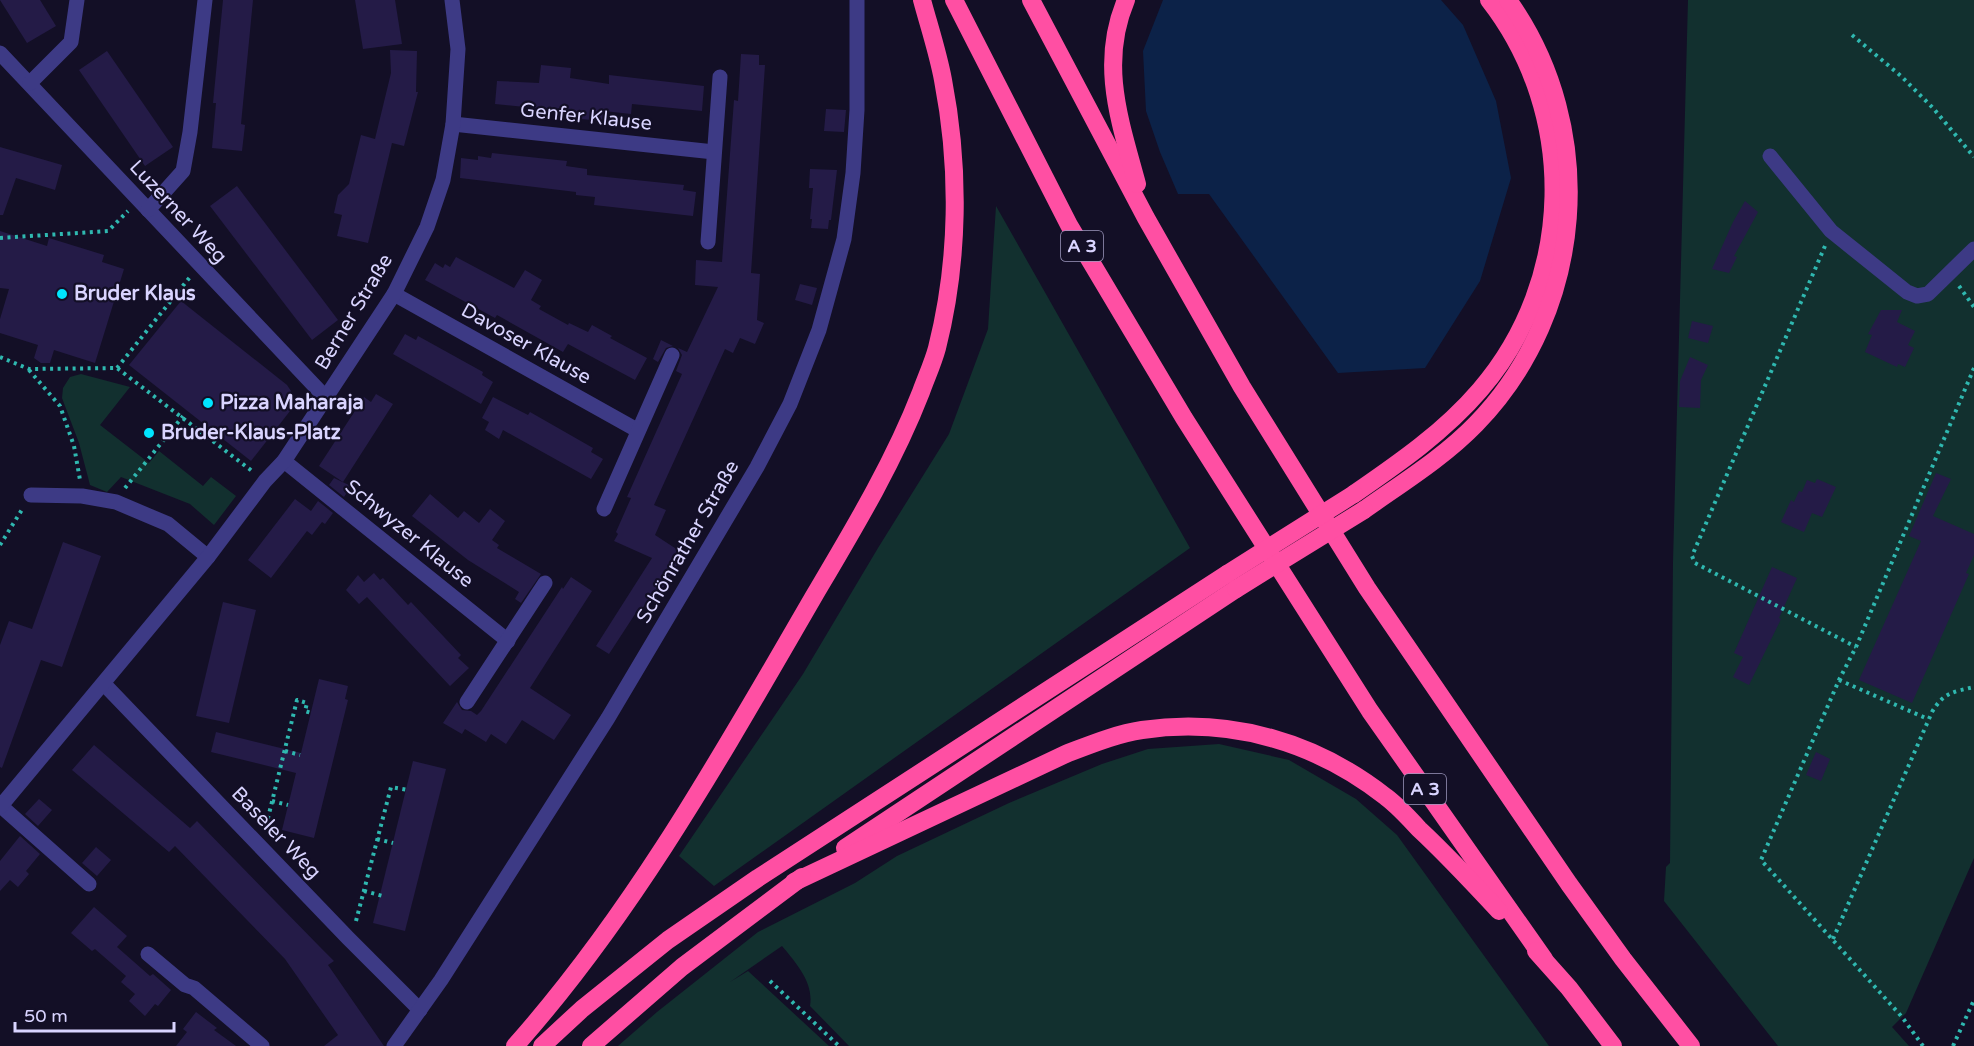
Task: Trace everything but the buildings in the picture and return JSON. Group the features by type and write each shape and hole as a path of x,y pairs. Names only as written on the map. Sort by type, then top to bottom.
{"highway":[{"path":"515,1046 549,1007 655,862 761,689 842,549 909,422 937,351 948,292 954,227 955,158 943,77 921,0"},
{"name":"A 3","path":"954,0 1069,225 1184,418 1370,711 1544,959 1613,1046"},
{"path":"1031,0 1146,218 1242,387 1367,588 1576,893 1623,959 1691,1046"},
{"path":"1126,0 1119,15 1113,49 1112,83 1146,218"},
{"path":"1359,502 1428,441 1480,390 1514,341 1535,295 1547,257 1552,228 1554,168 1544,109 1533,74 1516,40 1489,0"},
{"path":"542,1046 582,1009 668,940 749,884 1231,581 1451,448 1476,424 1518,370 1549,309 1566,243 1569,208 1566,140 1558,106 1548,74 1534,42 1508,0"},
{"path":"591,1046 682,967 794,882 1231,581"},
{"path":"794,882 1068,753 1141,730 1179,726 1217,727 1255,733 1292,743 1328,758 1369,784 1388,798 1445,853 1544,959"}],"street":[{"path":"30,83 71,42 77,0"},
{"path":"143,205 183,171 190,132 205,0"},
{"name":"Berner Straße","path":"0,806 104,684 284,461 394,294 427,227 443,180 453,124 458,49 452,0"},
{"name":"Schönrather Straße","path":"394,1046 420,1010 608,718 757,466 790,404 819,330 844,239 853,173 857,110 857,0"},
{"name":"Luzerner Weg","path":"0,53 327,398"},
{"path":"708,242 720,77"},
{"name":"Genfer Klause","path":"453,124 714,152"},
{"path":"1770,156 1831,231 1906,292 1917,296 1928,294 1974,249"},
{"name":"Davoser Klause","path":"394,294 637,430"},
{"path":"604,509 672,355"},
{"name":"Schwyzer Klause","path":"284,461 508,641"},
{"path":"31,495 82,496 116,502 168,524 208,557"},
{"path":"467,702 545,583"},
{"name":"Baseler Weg","path":"104,684 420,1010"},
{"path":"0,806 89,884"},
{"path":"148,954 184,985 194,988 262,1046"}],"path":[{"path":"1852,35 1901,76 1933,108 1974,157"},
{"path":"0,238 108,231 143,205"},
{"path":"1831,231 1692,556 1695,563 1856,647"},
{"path":"117,368 199,265"},
{"path":"1950,274 1974,307"},
{"path":"0,357 29,369 117,368 183,416 265,482"},
{"path":"1923,1046 1902,1017 1761,860 1839,680 1856,647 1974,368"},
{"path":"29,369 60,406 77,456 82,496"},
{"path":"116,502 132,478 183,416"},
{"path":"0,545 31,495"},
{"path":"1839,680 1928,719"},
{"path":"1833,939 1928,719 1938,701 1948,693 1974,687"},
{"path":"260,847 297,700 307,703 305,711 311,713"},
{"path":"285,751 300,754"},
{"path":"348,938 356,922 391,787 408,790"},
{"path":"272,801 288,805"},
{"path":"377,839 393,843"},
{"path":"364,891 383,896"},
{"path":"770,981 839,1046"},
{"path":"1953,1046 1974,1000"}],"green space":[{"path":"1688,0 1974,0 1974,858 1906,1013 1892,1027 1909,1046 1778,1046 1664,901 1666,867 1670,863 1673,562"},
{"path":"996,206 1190,548 714,886 679,856 803,674 949,434 988,329"},
{"path":"81,374 130,387 100,425 149,463 159,451 203,486 211,477 236,496 214,525 190,504 121,477 107,492 90,485 79,443 62,398 63,388 70,377"},
{"path":"1219,744 1289,760 1356,799 1397,835 1549,1046 849,1046 810,1006 811,998 807,982 799,967 782,946 730,982 748,971 829,1046 618,1046 758,932 855,883 897,856 1009,803 1102,764 1148,749"}],"water":[{"path":"1163,0 1441,0 1463,25 1496,101 1511,178 1480,281 1425,368 1338,373 1209,194 1178,194 1146,111 1143,51"}],"place":[{"name":"Bruder Klaus","path":"62,294"},
{"name":"Pizza Maharaja","path":"208,403"},
{"name":"Bruder-Klaus-Platz","path":"149,433"}]}
